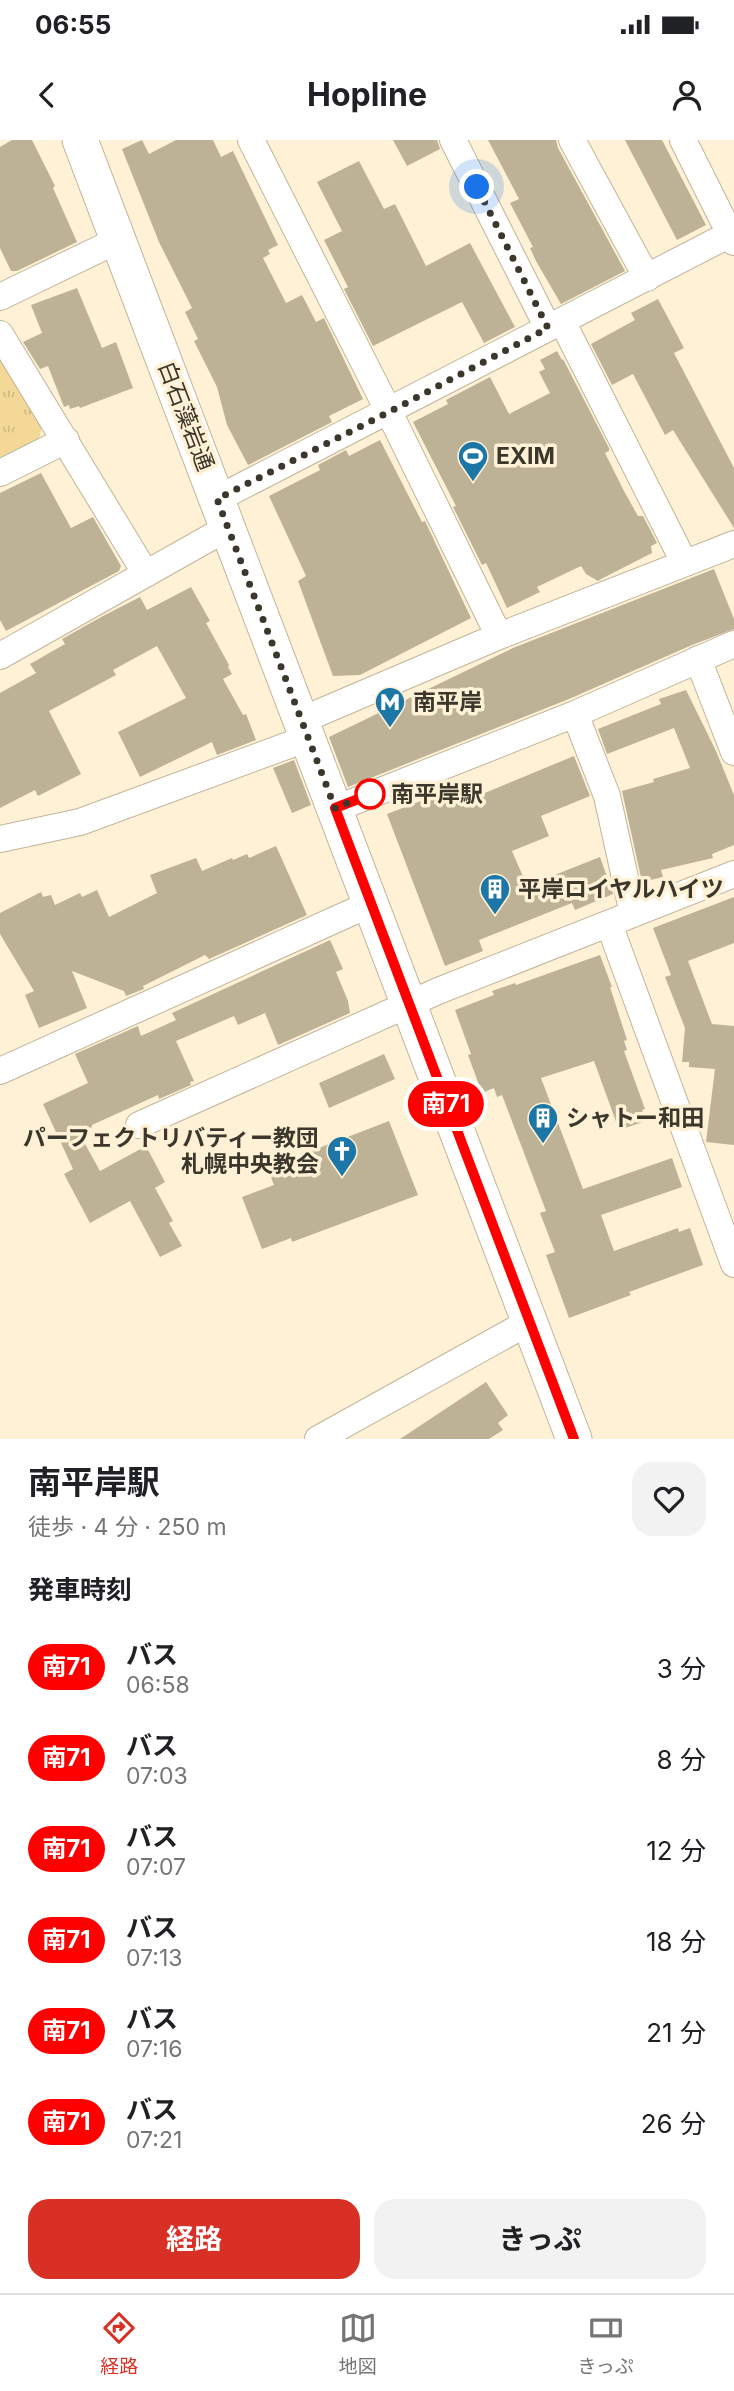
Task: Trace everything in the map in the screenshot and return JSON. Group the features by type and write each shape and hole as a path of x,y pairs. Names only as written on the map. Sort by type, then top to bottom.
{"main road":[{"name":"白石藻岩通","path":"80,140 574,1439"}],"street":[{"path":"251,140 499,636"},
{"path":"453,140 684,562"},
{"path":"572,140 647,278"},
{"path":"0,656 146,574 222,514 389,412 555,324 733,236 683,140"},
{"path":"0,297 118,240"},
{"path":"0,334 146,574"},
{"path":"0,473 66,440"},
{"path":"0,839 80,822 305,729 499,636 734,544"},
{"path":"335,808 575,714 734,644"},
{"path":"698,659 734,752"},
{"path":"575,714 607,796 621,919 734,1264"},
{"path":"139,1125 408,1005 734,874"},
{"path":"0,1071 370,904"},
{"path":"318,1439 529,1322"}],"green space":[{"path":"0,357 42,427 39,439 0,457"}],"building":[{"path":"12,140 32,140 55,186 53,188 77,242 17,271 11,271 0,248 0,147"},
{"path":"142,140 149,154 176,140 213,140 221,157 233,151 278,245 268,250 270,254 263,258 286,303 302,295 316,322 324,318 363,399 329,416 332,422 248,465 227,425 217,387 194,341 198,339 185,312 192,308 159,242 122,149"},
{"path":"393,140 437,140 440,149 407,166"},
{"path":"488,140 556,140 625,271 561,304 530,248 533,247 510,203 519,199"},
{"path":"625,140 662,140 706,225 677,240"},
{"path":"359,161 384,209 395,204 426,266 470,243 515,327 484,343 462,302 373,346 344,289 348,287 324,240 342,231 317,182"},
{"path":"77,288 102,348 116,342 133,388 80,408 70,409 69,405 64,407 48,366 40,369 23,342 42,333 31,305"},
{"path":"658,299 684,348 674,353 734,468 734,528 673,430 665,435 633,374 612,385 591,344 635,320 631,313"},
{"path":"557,351 609,448 605,453 624,491 638,516 643,516 657,543 651,546 652,553 598,581 586,574 581,566 537,587 540,592 507,608 486,563 482,565 453,507 456,506 413,422 448,404 446,400 490,377 509,414 550,393 539,372 545,369 540,360"},
{"path":"380,440 422,522 425,521 471,618 360,675 333,676 298,581 306,576 269,496 320,470 318,465 346,450 349,456"},
{"path":"41,473 71,528 93,517 121,566 119,571 6,631 0,620 0,493"},
{"path":"714,569 734,619 734,629 569,699 348,787 329,737 513,648"},
{"path":"191,587 210,621 206,623 229,665 232,674 223,679 243,715 246,714 256,740 217,755 212,742 140,777 118,732 186,698 157,646 113,670 116,675 49,711 81,774 38,796 35,790 0,808 0,693 36,673 30,664 65,644 62,639 103,616 140,597 147,610"},
{"path":"686,690 734,795 734,845 712,854 713,858 661,870 663,877 642,882 622,791 690,768 674,728 607,754 598,729 661,704 659,699"},
{"path":"574,756 590,796 541,816 549,836 512,851 527,886 600,857 613,894 575,910 572,903 479,940 483,951 445,966 387,814 431,797 428,789 449,781 458,804"},
{"path":"294,760 311,805 292,813 273,768"},
{"path":"276,846 307,915 209,959 205,955 126,996 124,991 72,971 87,1008 39,1028 25,995 34,991 0,934 0,913 41,892 43,897 51,895 55,905 80,893 82,897 97,890 109,917 157,893 150,875 196,858 202,871 232,858 233,860 247,854 249,858"},
{"path":"734,897 734,943 688,961 712,1024 734,1026 734,1145 706,1142 715,1069 689,1067 689,1062 682,1062 685,1028 665,977 671,975 653,928"},
{"path":"330,940 343,969 336,972 350,1013 278,1045 265,1013 238,1025 234,1016 176,1041 194,1081 190,1082 191,1085 159,1099 158,1095 79,1133 100,1171 146,1146 165,1182 155,1188 173,1221 169,1223 182,1246 160,1257 130,1201 90,1223 64,1174 73,1169 43,1104 88,1083 75,1054 138,1026 141,1036 176,1020 172,1013"},
{"path":"600,955 627,1040 624,1041 627,1050 624,1051 645,1109 642,1110 646,1121 619,1130 594,1061 541,1078 583,1189 672,1158 682,1187 601,1215 614,1251 678,1228 679,1232 690,1228 703,1265 629,1292 631,1295 569,1318 546,1255 555,1252 540,1213 546,1211 502,1095 497,1097 494,1088 482,1093 455,1010 494,995 492,991"},
{"path":"384,1054 395,1079 329,1108 319,1083"},
{"path":"389,1121 418,1195 292,1242 291,1238 262,1249 242,1197 274,1185 267,1168"},
{"path":"486,1382 508,1415 498,1423 503,1430 489,1439 400,1439"}],"bus line":[{"name":"南71","path":"374,793 335,808 574,1439"}],"place":[{"name":"EXIM","path":"473,483"},
{"name":"南平岸","path":"390,729"},
{"name":"南平岸駅","path":"370,794"},
{"name":"平岸ロイヤルハイツ","path":"495,916"},
{"name":"シャトー和田","path":"543,1145"},
{"name":"パーフェクトリバティー教団 札幌中央教会","path":"342,1178"}],"route":[{"path":"370,794 335,808 217,499 548,328 477,187"}]}
